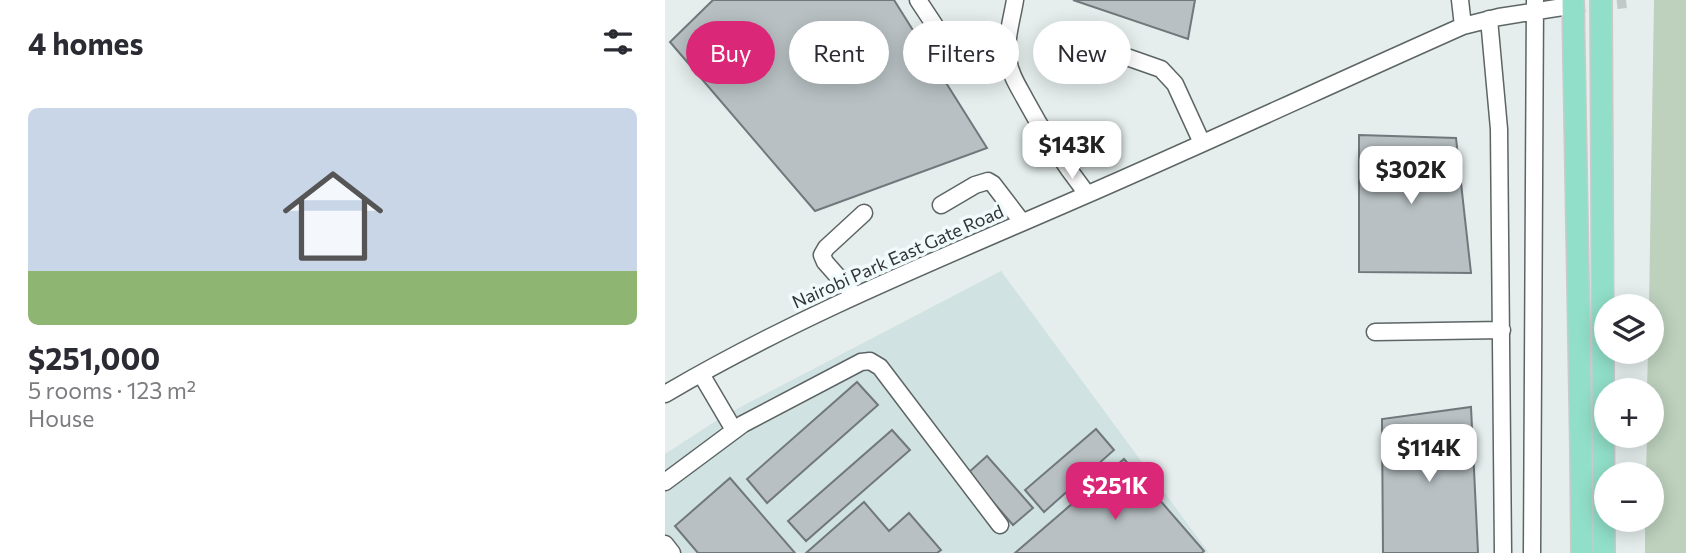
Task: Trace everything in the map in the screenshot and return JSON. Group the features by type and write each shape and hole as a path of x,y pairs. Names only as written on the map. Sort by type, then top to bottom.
{"main road":[{"path":"1601,0 1604,553"},
{"path":"1571,3 1582,553"}],"street":[{"path":"918,0 932,21"},
{"path":"1011,21 1015,0"},
{"path":"1460,0 1463,26"},
{"name":"Nairobi Park East Gate Road","path":"665,394 745,350 909,270 1087,194 1463,26 1535,6 1571,3"},
{"path":"1532,553 1535,6"},
{"path":"1494,18 1499,129 1503,553"},
{"path":"1131,58 1161,69 1175,84 1202,143"},
{"path":"1017,84 1060,159 1087,194"},
{"path":"941,205 975,185 988,181 1022,222"},
{"path":"855,296 825,262 823,255 826,248 864,213"},
{"path":"1375,332 1502,330"},
{"path":"665,482 734,430 860,362 870,361 880,367 1000,524"},
{"path":"701,374 734,430"},
{"path":"665,544 673,553"}],"shaded area":[{"path":"1001,271 1209,553 665,553 665,454 725,415"}],"green space":[{"path":"1654,0 1686,0 1686,553 1645,553 1645,532 1664,532 1664,462 1646,462 1647,448 1664,448 1664,378 1647,378 1648,364 1664,364 1664,294 1649,294"}],"building":[{"path":"713,0 894,0 907,21 903,21 903,84 947,84 987,148 815,211 706,84 775,84 775,21 692,21"},
{"path":"1073,0 1195,0 1188,39"},
{"path":"686,26 686,61 670,42"},
{"path":"1359,135 1456,138 1471,273 1359,272"},
{"path":"857,382 878,405 767,503 747,479"},
{"path":"1471,407 1478,553 1383,553 1382,419"},
{"path":"1096,429 1114,450 1044,512 1025,490"},
{"path":"892,430 910,450 806,541 788,521"},
{"path":"987,456 1033,508 1013,525 968,473"},
{"path":"1124,459 1204,551 1202,553 1015,553"},
{"path":"730,478 795,553 698,553 675,526"},
{"path":"864,502 889,531 909,513 941,550 937,553 806,553"}],"tunnel":[{"path":"1569,6 1626,0"}]}
